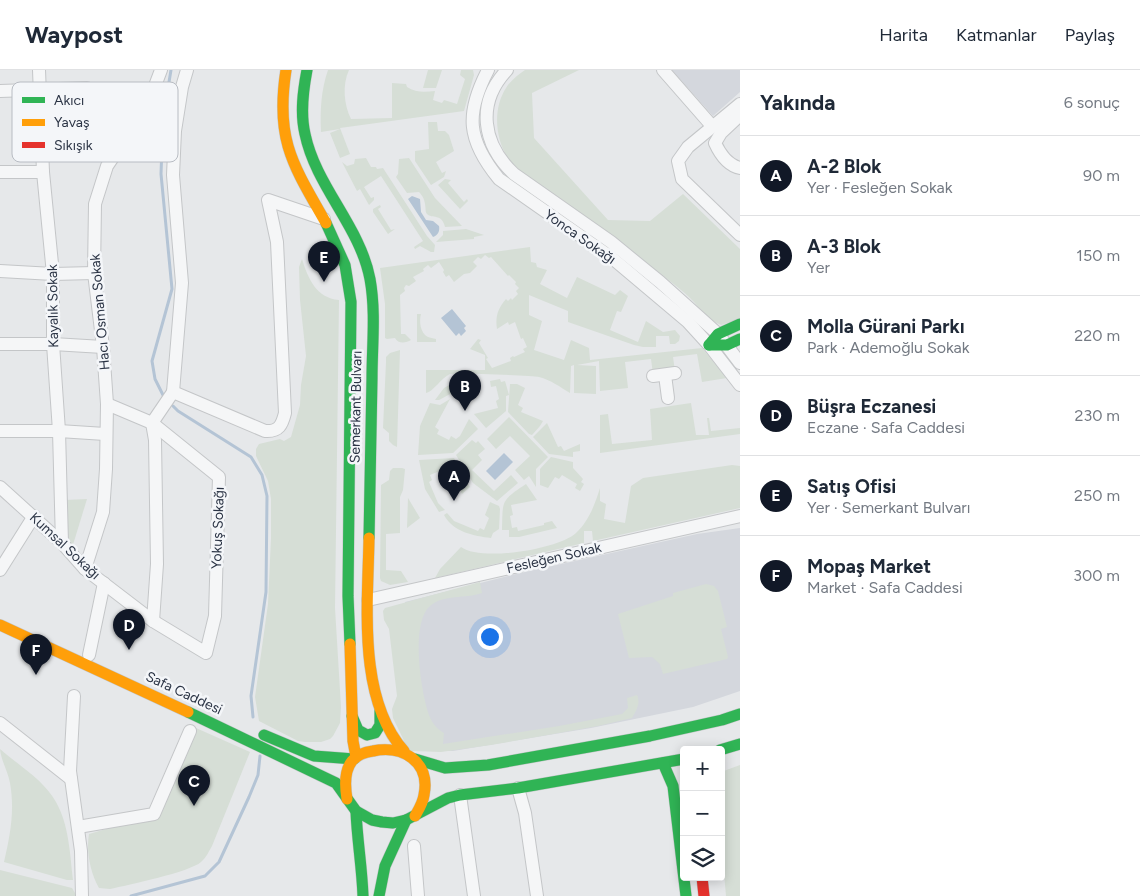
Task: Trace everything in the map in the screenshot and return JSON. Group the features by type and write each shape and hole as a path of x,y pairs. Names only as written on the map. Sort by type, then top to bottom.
{"main road":[{"name":"Semerkant Bulvarı","path":"286,70 282,109 286,142 301,180 324,219 341,254 350,285 348,596 355,758"},
{"name":"Semerkant Bulvarı","path":"307,70 303,96 303,120 307,141 318,168 361,250 372,286 373,327 368,600 371,671 383,722 393,739 404,751"},
{"path":"709,345 718,334 740,324"},
{"path":"709,345 727,345 740,339"},
{"name":"Safa Caddesi","path":"0,614 236,722"},
{"name":"Safa Caddesi","path":"0,625 193,714 336,783 347,799"},
{"path":"352,716 358,730 366,735 375,733 380,726 380,711"},
{"path":"415,759 445,768 488,765 684,729 740,714"},
{"path":"325,757 342,744 350,734 352,716"},
{"path":"253,730 314,756 355,758 382,748 404,751 415,759 420,766 426,787 422,802 394,842 380,879 379,896"},
{"path":"725,748 740,744"},
{"path":"581,769 588,748"},
{"path":"355,758 348,769 346,780 347,799 356,811 372,820 382,822 393,822 410,818 448,798 518,788 581,769 663,763 680,760"},
{"path":"663,763 673,786 686,896"},
{"path":"356,811 363,896"},
{"path":"702,881 704,896"}],"street":[{"name":"Hacı Osman Sokak","path":"156,82 161,70"},
{"path":"178,112 187,70"},
{"name":"Yonca Sokağı","path":"488,70 479,88 472,117 474,138 487,164 499,179 612,258 688,322 709,345 740,385"},
{"path":"663,70 712,126"},
{"name":"Yonca Sokağı","path":"501,72 492,90 487,116 490,140 503,164 514,174 611,242 660,282 718,334 740,363"},
{"path":"740,104 688,146 678,161 682,180 740,235"},
{"path":"740,115 721,133 715,143 721,155 734,167 740,168"},
{"name":"Kayalık Sokak","path":"43,162 53,274 53,344 62,542"},
{"name":"Hacı Osman Sokak","path":"85,569 103,512 106,468 105,434 107,404 103,347 94,273 95,204 110,162"},
{"path":"153,621 156,564 155,440 152,423 173,392 182,283 174,162"},
{"path":"0,172 43,172"},
{"path":"173,392 266,431 276,430 281,426 284,413 277,242 268,200 324,219"},
{"path":"0,271 53,274 94,273"},
{"path":"0,344 53,344 103,347"},
{"path":"664,375 668,398"},
{"name":"Yokuş Sokağı","path":"107,404 152,423 219,477 215,616 206,653"},
{"path":"0,431 58,431 105,434"},
{"name":"Kumsal Sokağı","path":"0,487 62,542 85,569 153,621 206,653"},
{"path":"0,570 34,516"},
{"name":"Fesleğen Sokak","path":"368,600 740,516"},
{"path":"89,655 104,583"},
{"path":"74,696 70,749 71,779 81,851 82,896"},
{"path":"0,724 71,779"},
{"path":"78,828 154,814 190,731"},
{"path":"518,788 525,813 537,896"},
{"path":"460,795 474,896"},
{"path":"414,846 418,896"}],"shaded area":[{"path":"328,70 349,70 345,82 345,95 351,119 392,118 392,83 406,84 410,89 417,91 435,91 433,100 442,103 444,100 457,104 465,79 460,75 461,70 473,70 474,75 464,111 340,128 350,154 340,158 330,133 340,129 321,132 322,101"},
{"path":"428,70 442,70 436,88 423,88"},
{"path":"525,70 579,70 532,93 534,138 608,220 650,221 683,194 740,249 740,319 721,325 712,320 676,286 577,210 526,176 512,164 500,141 497,113 506,88 512,80"},
{"path":"672,70 740,70 740,92 713,116"},
{"path":"428,122 437,122 438,131 445,131 449,135 454,151 436,162 442,173 446,171 444,177 431,185 415,161 415,151 429,149"},
{"path":"366,158 371,167 383,168 427,236 435,245 434,252 420,246 415,249 414,247 423,241 381,176 364,187 371,198 374,197 374,200 369,205 360,189 357,191 342,162 347,166 354,164 355,159"},
{"path":"409,158 435,198 462,226 445,227 442,220 426,213 424,199 419,192 407,193 396,177 399,159"},
{"path":"445,179 451,180 448,183 464,202 467,199 468,201 460,209 438,185"},
{"path":"380,205 381,207 378,209 391,230 395,229 388,234 373,212 373,209"},
{"path":"466,229 484,235 474,237 474,239 436,242 443,235 443,231"},
{"path":"530,247 531,262 536,263 537,267 547,270 540,284 567,298 577,277 615,295 620,290 628,296 621,312 617,311 610,330 638,342 646,321 663,332 675,330 680,336 679,341 675,344 670,344 669,336 656,336 656,347 634,345 568,322 568,311 529,295 529,315 542,321 534,350 564,360 571,340 589,348 590,360 702,348 727,378 702,382 697,354 673,357 675,371 653,374 651,359 625,362 628,388 600,391 599,361 577,365 596,366 596,394 574,393 574,365 571,366 570,393 539,377 450,374 426,393 426,370 485,370 485,355 470,349 478,339 481,340 479,343 492,368 511,361 510,358 513,356 525,352 523,349 527,347 523,338 521,339 515,322 509,325 508,322 497,329 496,325 501,306 506,299 508,301 511,298 512,300 518,294 516,291 519,288 515,284 516,282 491,257 489,258 485,255 481,259 478,257 473,262 477,266 470,273 464,274 454,282 449,275 446,277 439,262 431,268 428,265 423,269 424,271 413,277 416,281 409,286 406,285 405,291 400,295 401,334 405,334 411,340 400,342 395,338 385,338 385,304 380,268"},
{"path":"302,259 314,286 324,295 339,300 335,608 341,707 340,723 333,736 321,742 298,741 259,721 255,697 268,604 271,538 271,499 268,481 256,456 256,449 259,444 280,439 284,441 291,437 300,405 306,356 300,300 299,267"},
{"path":"417,314 421,314 420,323 423,333 428,337 436,339 436,342 417,342"},
{"path":"400,350 397,447 389,441 389,433 383,428 386,357 390,353"},
{"path":"500,379 501,382 505,381 509,395 506,396 506,411 486,428 474,414 498,408 496,401 499,399 496,386 491,387 490,381"},
{"path":"455,382 474,383 457,395 454,392 439,400 435,400 444,388"},
{"path":"510,384 517,384 525,388 518,405 523,408 521,412 543,421 532,435 508,412"},
{"path":"450,399 435,427 439,430 437,434 449,440 451,436 456,439 460,436 469,419 478,429 453,453 418,455 420,426 430,403 440,405"},
{"path":"691,403 696,435 709,435 707,418 709,418 711,431 740,428 740,434 600,453 600,415 608,414 612,444 652,440 650,409"},
{"path":"509,417 548,457 536,469 536,487 529,476 524,480 515,470 530,456 510,436 496,449 487,439"},
{"path":"547,423 558,447 561,446 564,451 580,444 580,451 573,452 573,457 549,454 533,437"},
{"path":"472,440 476,443 478,441 485,449 478,455 482,460 472,470 494,491 511,475 518,483 497,501 473,483 456,455"},
{"path":"551,457 573,462 573,468 583,479 581,482 584,484 580,491 575,488 577,484 562,475 559,479 555,477 548,488 540,485 540,469"},
{"path":"454,458 470,487 462,494 454,476 451,476 450,473 445,475 442,470 430,475 432,480 429,482 438,503 445,510 439,512 425,489 419,460"},
{"path":"732,465 740,466 740,508 593,541 592,531 584,531 584,543 435,578 440,569 461,547 485,553 520,552 567,539 585,523 594,506 600,488 600,501 606,504 604,519 625,523 631,486 643,478"},
{"path":"393,468 405,469 403,490 400,497 400,533 386,534 386,570 401,571 408,582 390,585 381,581 380,578 381,485 389,480 390,471"},
{"path":"526,484 537,500 511,505 513,515 510,516 512,528 517,527 518,531 544,525 544,523 552,521 557,528 519,537 509,537 509,530 502,530 503,507 511,494"},
{"path":"408,498 420,518 407,528"},
{"path":"87,499 72,548 67,547 64,500"},
{"path":"490,502 499,506 500,509 499,529 493,533 491,538 464,532 448,521 444,515 447,513 454,521 478,531 480,528 484,530 489,518 485,515"},
{"path":"740,528 740,691 693,707 591,728 453,751 428,750 405,602 516,574 697,534"},
{"path":"480,582 482,593 448,598 430,606 424,615 420,627 419,659 423,691 430,718 437,728 444,733 443,744 622,714 628,708 627,698 637,695 638,704 632,718 598,726 441,752 412,751 408,749 393,718 392,709 397,696 389,629 384,620 383,611 385,608"},
{"path":"706,584 714,586 718,591 727,627 721,629 727,659 663,674 660,664 652,657 629,658 618,614 673,596 673,593"},
{"path":"196,728 250,752 212,846 201,862 185,870 110,889 99,888 93,875 90,861 89,834 144,818 171,785"},
{"path":"0,749 38,780 56,802 64,820 73,880 67,880 4,862 10,833 12,804 10,783"},
{"path":"740,765 740,896 726,896 725,771"},
{"path":"0,870 72,888 75,896 0,896"}],"water":[{"path":"412,196 420,199 421,212 426,220 433,221 439,226 438,233 435,236 433,237 408,199"},
{"path":"452,309 466,326 464,328 466,331 461,336 459,333 456,336 441,318"},
{"path":"504,453 513,462 495,480 486,471"}],"waterway":[{"path":"169,82 171,70"},
{"path":"161,162 172,289 152,361 155,379 164,397"},
{"path":"173,406 251,457 262,475 267,496 266,592 251,696 253,717"},
{"path":"131,896 205,876 219,862 258,775 260,756"}],"traffic: fast":[{"path":"307,70 302,110 305,134 318,172 357,241 365,260 372,291 369,538"},
{"path":"326,223 345,265 351,302 348,596 350,644"},
{"path":"709,345 718,334 740,324"},
{"path":"709,345 727,345 740,339"},
{"path":"352,716 358,730 367,735 375,733 380,725 380,711"},
{"path":"188,712 336,783 356,811 372,820 382,822 393,823 406,820 448,798 460,795 518,788 680,760"},
{"path":"415,759 445,768 488,765 650,736 722,720 740,714"},
{"path":"264,735 314,756 354,759"},
{"path":"725,748 740,744"},
{"path":"663,763 673,786 686,896"},
{"path":"356,811 363,896"},
{"path":"379,896 385,866 406,820"}],"traffic: slow":[{"path":"286,70 283,94 285,134 296,168 326,223"},
{"path":"369,538 367,620 372,678 379,705 389,729 404,751"},
{"path":"0,625 188,712"},
{"path":"350,644 353,741 356,757"},
{"path":"347,799 346,774 349,765 354,759 370,751 384,750 404,753 419,765 425,783 421,806 415,816"}],"traffic: jam":[{"path":"702,881 704,896"}],"place":[{"name":"Satış Ofisi","path":"324,282"},
{"name":"A-3 Blok","path":"465,411"},
{"name":"A-2 Blok","path":"454,501"},
{"name":"Büşra Eczanesi","path":"129,650"},
{"name":"Mopaş Market","path":"36,675"},
{"name":"Molla Gürani Parkı","path":"194,806"}]}
